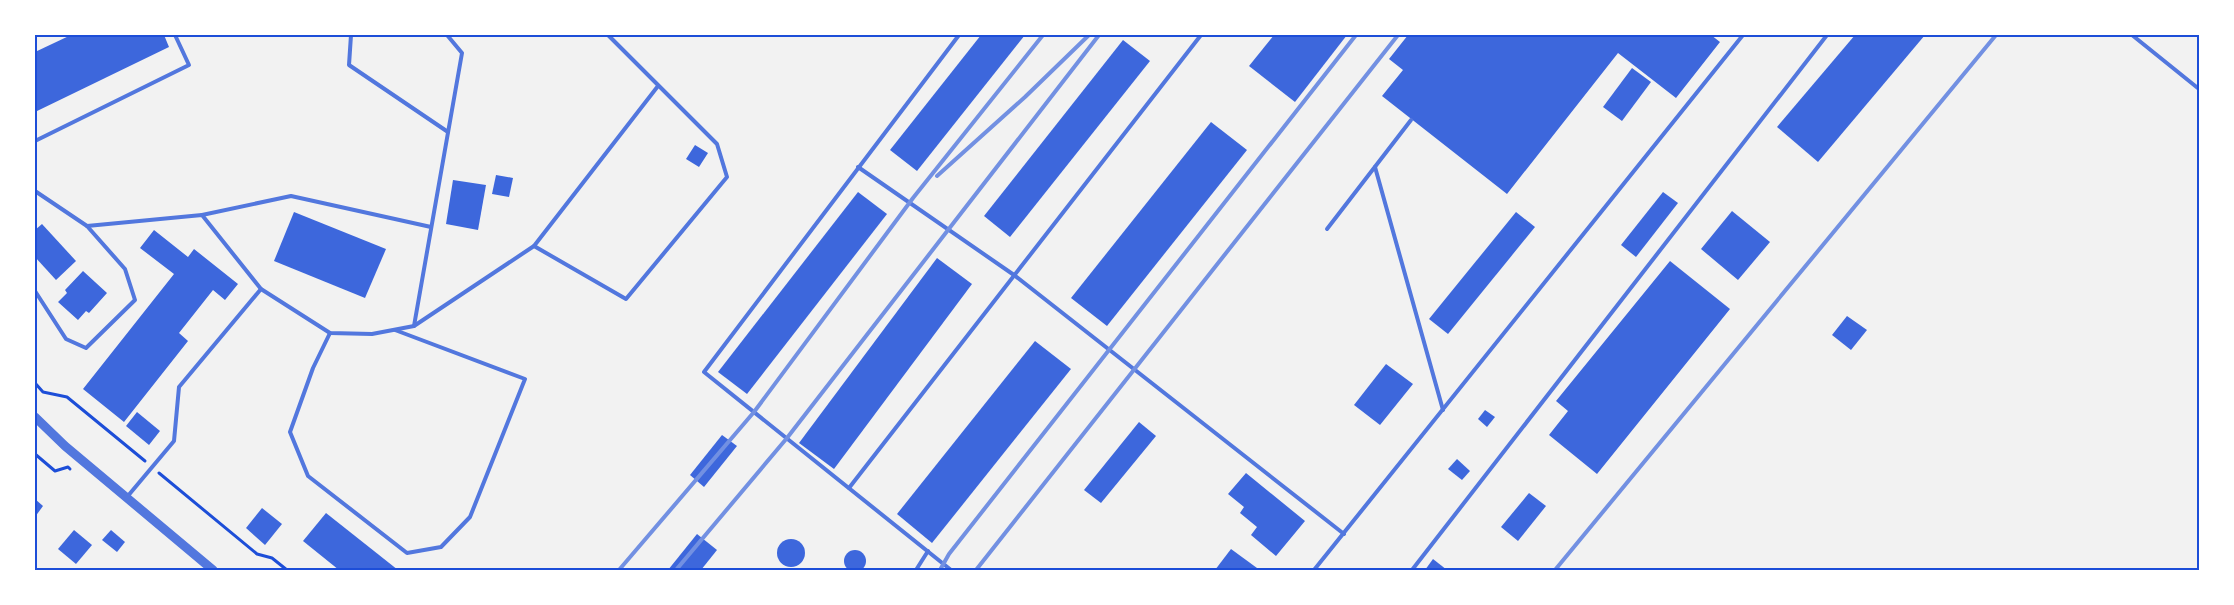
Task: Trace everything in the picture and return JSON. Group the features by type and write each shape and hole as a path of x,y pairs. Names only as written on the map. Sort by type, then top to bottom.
{"street":[{"path":"35,417 65,446 213,570"}],"lane":[{"path":"35,141 189,65 175,35"},
{"path":"351,35 349,66 448,132"},
{"path":"414,326 462,54 447,35"},
{"path":"534,246 626,299 727,177 717,144 608,35"},
{"path":"952,570 704,372 959,35"},
{"path":"849,488 1201,35"},
{"path":"1314,570 1743,35"},
{"path":"1412,570 1827,35"},
{"path":"2132,35 2199,88"},
{"path":"202,215 262,289 330,333 372,334 414,326 534,246 658,86"},
{"path":"1327,229 1411,120"},
{"path":"858,167 1014,275 1344,534"},
{"path":"1375,168 1442,410"},
{"path":"35,191 87,226 125,269 135,300 86,348 66,339 35,291"},
{"path":"87,226 202,215 291,196 431,227"},
{"path":"127,497 174,441 179,387 262,289"},
{"path":"330,333 313,368 290,432 308,476 406,553 441,547 470,517 525,380 394,330"},
{"path":"916,570 928,550"}],"path":[{"path":"35,454 55,471 68,467 75,474"}],"building":[{"path":"71,35 164,35 169,47 35,112 35,52"},
{"path":"981,35 1025,35 917,171 890,150"},
{"path":"1274,35 1347,35 1295,102 1249,66"},
{"path":"1408,35 1711,35 1720,42 1676,98 1618,53 1507,194 1382,96 1403,70 1389,59"},
{"path":"1855,35 1925,35 1818,162 1777,127"},
{"path":"1123,40 1150,61 1010,237 984,216"},
{"path":"1632,68 1651,82 1622,121 1603,107"},
{"path":"1211,122 1247,150 1107,326 1071,298"},
{"path":"695,145 708,153 699,167 686,159"},
{"path":"496,175 513,178 509,197 492,194"},
{"path":"453,180 486,185 478,230 446,224"},
{"path":"858,192 887,214 747,394 718,372"},
{"path":"1663,192 1678,203 1636,257 1621,245"},
{"path":"1732,211 1770,242 1738,280 1701,249"},
{"path":"294,212 386,249 365,298 274,261"},
{"path":"1516,212 1535,227 1448,334 1429,319"},
{"path":"42,224 76,261 56,280 35,257 35,230"},
{"path":"154,230 188,257 194,249 238,284 225,300 213,290 179,333 188,341 124,422 83,389 174,274 140,248"},
{"path":"937,258 972,284 834,469 799,443"},
{"path":"1670,261 1730,309 1597,474 1549,435 1568,411 1556,401"},
{"path":"83,271 107,293 89,313 86,311 78,320 58,302 67,293 65,290"},
{"path":"1847,316 1867,330 1851,350 1832,335"},
{"path":"1035,341 1071,369 932,543 897,514"},
{"path":"1386,364 1413,384 1380,425 1354,405"},
{"path":"1485,410 1495,417 1487,427 1478,419"},
{"path":"137,412 160,431 149,445 126,426"},
{"path":"1139,422 1156,436 1101,503 1084,490"},
{"path":"722,435 737,446 704,487 690,475"},
{"path":"1457,459 1470,471 1462,480 1448,469"},
{"path":"1246,473 1305,521 1276,556 1251,535 1257,527 1240,513 1244,507 1228,494"},
{"path":"1529,493 1546,506 1518,541 1501,527"},
{"path":"35,499 43,506 35,517"},
{"path":"262,508 282,524 265,545 246,528"},
{"path":"326,513 398,570 339,570 303,541"},
{"path":"74,530 92,545 76,564 58,549"},
{"path":"111,530 125,542 117,552 102,540"},
{"path":"697,534 717,550 701,570 668,570"},
{"path":"791,539 801,543 805,553 801,563 791,567 781,563 777,553 781,543"},
{"path":"1231,549 1257,568 1256,570 1215,570"},
{"path":"855,550 863,553 866,561 863,569 855,572 847,569 844,561 847,553"},
{"path":"1433,559 1447,570 1425,570"}],"railway":[{"path":"619,570 754,412 913,198 1043,35"},
{"path":"937,176 1025,97 1089,35"},
{"path":"676,570 787,438 1099,35"},
{"path":"940,570 949,554 1356,35"},
{"path":"976,570 1398,35"},
{"path":"1555,570 1996,35"}]}
